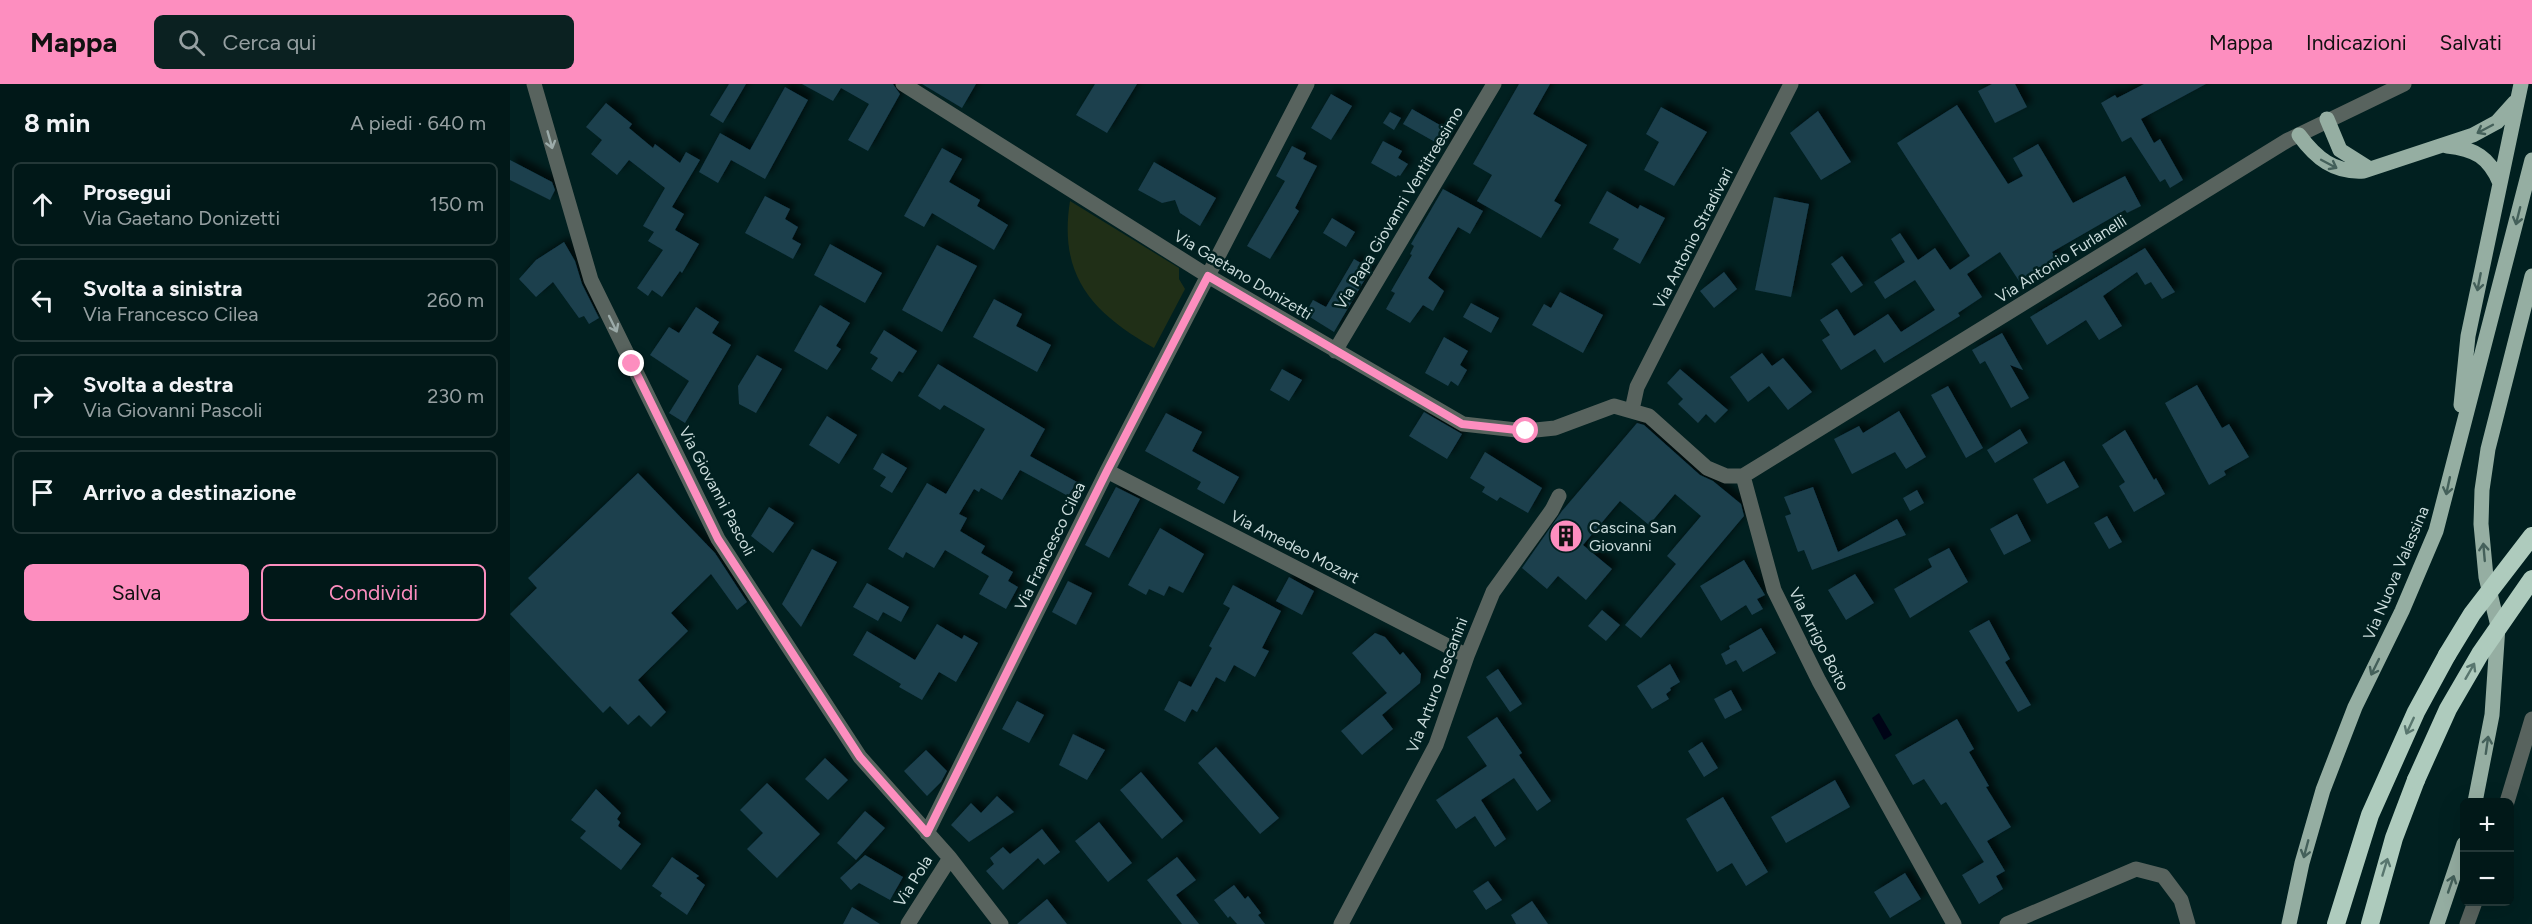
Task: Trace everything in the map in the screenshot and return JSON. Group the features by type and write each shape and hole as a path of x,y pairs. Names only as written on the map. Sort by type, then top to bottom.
{"highway":[{"path":"2336,924 2370,815 2416,712 2472,614 2532,536"},
{"path":"2370,924 2394,838 2416,780 2448,709 2480,654 2532,579"}],"main road":[{"path":"2457,446 2468,336 2521,84"},
{"path":"2299,135 2312,153 2332,166 2347,171 2370,169 2444,146 2497,122 2517,100"},
{"path":"2327,119 2340,150 2370,169"},
{"path":"2444,146 2476,151 2494,170 2500,183"},
{"name":"Via Nuova Valassina","path":"2289,924 2302,863 2323,790 2355,707 2402,610 2436,531 2532,160"},
{"path":"2476,798 2492,715 2498,626 2486,576 2481,524 2482,490 2488,448 2532,276"},
{"path":"2511,358 2532,318"},
{"path":"2437,924 2461,852"}],"street":[{"name":"Via Giovanni Pascoli","path":"534,84 591,280 718,539 860,757 950,858 1001,924"},
{"name":"Via Gaetano Donizetti","path":"903,84 1208,276 1462,424 1526,431 1555,428 1614,406 1632,410"},
{"name":"Via Francesco Cilea","path":"927,833 1107,471 1307,84"},
{"name":"Via Papa Giovanni Ventitreesimo","path":"1335,351 1494,84"},
{"name":"Via Antonio Stradivari","path":"1632,410 1637,387 1791,84"},
{"name":"Via Antonio Furlanelli","path":"1743,476 2299,135 2327,119 2404,84"},
{"path":"1632,410 1649,416 1707,468 1726,476 1743,476"},
{"name":"Via Amedeo Mozart","path":"1107,471 1467,656"},
{"name":"Via Arrigo Boito","path":"1743,476 1774,590 1819,681 1954,924"},
{"name":"Via Arturo Toscanini","path":"1341,924 1436,745 1467,656 1493,592 1552,510 1559,496"},
{"path":"2508,798 2532,719"},
{"name":"Via Pola","path":"908,924 950,858"},
{"path":"2007,924 2136,869 2163,876 2181,900 2188,924"},
{"path":"2467,924 2474,906"}],"green space":[{"path":"1070,201 1179,268 1179,279 1185,289 1154,348 1113,321 1097,306 1085,290 1075,272 1069,251"}],"water":[{"path":"1879,713 1892,735 1884,740 1872,718"}],"building":[{"path":"729,84 746,84 723,123 710,115"},
{"path":"802,84 893,84 900,94 868,151 848,140 869,104 841,88 833,101"},
{"path":"922,84 976,84 962,108"},
{"path":"1095,84 1137,84 1107,133 1076,115"},
{"path":"1519,84 1550,84 1533,114 1587,145 1554,201 1561,205 1541,238 1477,201 1492,175 1473,164"},
{"path":"1992,84 2015,84 2027,107 1995,123 1978,91"},
{"path":"2144,84 2206,84 2141,119 2154,143 2160,139 2183,180 2170,188 2165,179 2160,182 2131,137 2122,142 2101,103 2115,95 2117,98"},
{"path":"785,87 808,100 765,179 731,160 718,183 699,172 720,133 750,150"},
{"path":"1331,94 1352,106 1331,140 1311,128"},
{"path":"606,103 632,124 629,128 653,148 655,144 680,163 686,152 700,160 672,207 684,214 675,230 699,244 682,273 680,271 662,297 652,290 648,296 637,288 663,250 648,241 654,232 643,226 665,188 629,160 617,175 591,154 602,140 586,127"},
{"path":"1957,105 2008,184 2023,176 2013,158 2038,144 2073,203 2125,176 2141,206 2127,213 2125,210 2052,252 2057,260 2021,284 2000,252 1967,274 1982,297 1958,313 1960,316 1884,363 1875,349 1841,370 1822,340 1830,335 1820,320 1837,309 1854,336 1888,314 1901,332 1935,310 1915,280 1885,299 1874,282 1905,262 1891,239 1900,233 1918,260 1935,248 1950,270 1970,256 1897,143"},
{"path":"1661,107 1707,132 1674,186 1644,170 1659,142 1646,134"},
{"path":"1412,109 1452,132 1444,147 1403,124"},
{"path":"1818,111 1851,162 1821,180 1790,133"},
{"path":"1390,112 1401,118 1394,130 1383,123"},
{"path":"1383,141 1402,151 1398,158 1408,164 1400,176 1396,177 1371,163"},
{"path":"1292,146 1306,153 1303,159 1317,166 1295,208 1299,211 1270,259 1247,246 1285,181 1276,176"},
{"path":"942,148 962,159 949,182 980,200 977,206 1008,225 994,250 932,213 924,227 904,216"},
{"path":"510,160 552,182 555,190 550,200 510,180"},
{"path":"1154,162 1216,198 1200,226 1180,213 1175,200 1162,203 1138,190"},
{"path":"1443,189 1483,211 1470,234 1458,227 1428,278 1444,291 1433,311 1423,305 1410,323 1386,309 1395,293 1391,291 1412,255 1410,254 1414,246 1411,244"},
{"path":"1607,191 1638,209 1640,205 1665,218 1640,264 1613,249 1619,239 1589,223"},
{"path":"765,196 790,209 785,219 798,227 792,239 801,244 793,259 745,233"},
{"path":"1774,197 1809,204 1791,297 1755,290"},
{"path":"1332,218 1355,232 1346,247 1323,233"},
{"path":"564,242 575,261 582,284 599,318 589,324 584,316 579,318 553,282 536,297 519,279 536,260"},
{"path":"830,244 882,273 865,303 814,275"},
{"path":"937,245 977,266 942,332 902,310"},
{"path":"2145,248 2175,292 2162,299 2151,282 2145,285 2137,272 2103,296 2122,326 2099,340 2086,320 2047,345 2030,317"},
{"path":"1842,256 1863,285 1851,293 1831,264"},
{"path":"1354,259 1371,269 1334,332 1305,314 1313,300 1326,307"},
{"path":"1724,272 1737,289 1714,308 1700,291"},
{"path":"1560,292 1603,315 1583,353 1532,325 1544,304 1551,308"},
{"path":"994,299 1022,314 1016,326 1051,345 1037,372 973,337"},
{"path":"1471,303 1499,318 1491,333 1463,317"},
{"path":"820,305 850,323 836,346 841,349 827,370 794,351"},
{"path":"696,307 719,322 712,333 731,345 685,423 669,413 689,381 650,355 669,327 679,333"},
{"path":"884,330 917,351 903,373 899,371 892,382 871,369 878,358 870,353"},
{"path":"2002,333 2023,370 2010,365 2029,398 2011,408 1985,361 1980,364 1972,350"},
{"path":"1444,337 1468,351 1460,365 1467,370 1458,386 1451,381 1448,386 1425,373"},
{"path":"1762,353 1772,366 1783,358 1812,392 1788,410 1769,386 1748,402 1730,377"},
{"path":"757,355 782,369 756,413 739,404 738,386"},
{"path":"938,364 1045,429 1030,456 1077,482 1068,496 1020,470 1002,500 981,488 979,492 974,489 959,514 967,518 960,531 985,546 981,553 1013,572 1008,581 1018,587 1006,609 979,594 989,576 945,550 934,568 906,552 903,558 888,549 927,483 946,494 985,429 944,405 940,410 918,396"},
{"path":"1282,369 1302,380 1289,401 1270,390"},
{"path":"1680,369 1728,410 1715,423 1706,414 1698,423 1678,404 1683,399 1667,383"},
{"path":"2197,385 2222,428 2229,424 2249,457 2224,471 2226,475 2209,485 2165,403"},
{"path":"1948,386 1983,448 1966,458 1931,395"},
{"path":"1899,411 1926,457 1906,469 1895,452 1852,474 1834,439 1859,426 1863,433"},
{"path":"1424,412 1462,434 1447,459 1409,436"},
{"path":"1166,413 1202,432 1192,451 1239,477 1224,504 1197,489 1201,482 1145,451"},
{"path":"827,416 857,435 839,464 809,445"},
{"name":"Cascina San Giovanni","path":"1637,423 1644,425 1700,475 1713,481 1741,504 1744,516 1641,638 1625,625 1676,564 1667,556 1701,516 1675,494 1649,525 1620,501 1583,545 1612,569 1586,600 1558,576 1547,589 1522,568 1562,511"},
{"path":"2020,429 2028,443 1995,463 1987,450"},
{"path":"2125,430 2154,480 2156,478 2165,494 2134,512 2119,486 2125,482 2102,445"},
{"path":"1485,452 1542,488 1528,513 1500,497 1497,501 1482,492 1485,487 1470,478"},
{"path":"882,453 907,468 892,493 880,486 886,477 873,469"},
{"path":"2064,461 2079,487 2047,504 2033,479"},
{"path":"638,473 715,553 747,602 737,610 711,574 671,613 688,631 638,680 666,712 651,727 639,715 628,725 610,706 603,713 510,614 537,588 528,578"},
{"path":"1116,487 1140,499 1109,558 1085,545"},
{"path":"1813,487 1838,552 1897,519 1906,535 1812,570 1804,550 1798,552 1785,516 1791,514 1784,497"},
{"path":"1917,490 1924,503 1910,511 1903,498"},
{"path":"769,507 794,523 773,553 751,536"},
{"path":"2017,514 2031,541 2004,555 1990,529"},
{"path":"2107,516 2122,542 2109,549 2094,523"},
{"path":"1160,528 1204,554 1183,593 1169,586 1164,596 1149,589 1146,595 1128,585"},
{"path":"1949,548 1968,582 1910,618 1894,589 1932,567 1928,559"},
{"path":"812,549 837,562 801,627 782,604"},
{"path":"1744,560 1765,595 1757,599 1763,609 1752,615 1746,605 1721,621 1700,586"},
{"path":"1855,574 1874,603 1846,620 1828,590"},
{"path":"1289,577 1314,591 1302,615 1276,601"},
{"path":"1068,581 1092,593 1076,625 1052,612"},
{"path":"867,583 909,607 901,622 883,612 878,621 853,607"},
{"path":"1233,585 1281,611 1262,648 1269,651 1255,677 1234,665 1225,682 1216,677 1197,712 1192,709 1185,722 1164,710 1179,681 1191,687 1212,648 1209,646 1230,608 1223,604"},
{"path":"1602,610 1620,625 1606,641 1588,626"},
{"path":"1989,620 2010,659 2005,662 2031,705 2018,712 1969,631"},
{"path":"937,624 962,639 964,635 978,643 956,682 939,672 922,700 899,687 901,684 853,655 867,631 915,660"},
{"path":"1761,628 1776,653 1743,672 1736,660 1726,665 1721,654 1730,649 1729,646"},
{"path":"1375,633 1385,637 1400,655 1403,652 1421,674 1420,683 1382,715 1393,729 1362,755 1341,731 1387,693 1352,653"},
{"path":"1670,664 1680,682 1670,688 1671,690 1666,694 1669,699 1652,709 1637,686"},
{"path":"1498,669 1522,704 1510,712 1486,677"},
{"path":"1731,690 1742,710 1725,719 1714,699"},
{"path":"1017,701 1044,715 1029,743 1002,729"},
{"path":"1497,717 1522,753 1519,755 1551,801 1537,811 1514,778 1481,800 1506,839 1495,847 1475,816 1456,829 1436,800 1487,766 1467,737"},
{"path":"1957,719 1974,749 1969,752 1989,786 1986,787 2011,827 1987,841 2005,871 1996,876 2003,889 1979,904 1962,875 1984,862 1946,802 1941,805 1924,779 1913,785 1895,755"},
{"path":"1073,734 1105,750 1087,780 1059,765"},
{"path":"1702,742 1718,768 1704,777 1688,751"},
{"path":"1216,747 1279,818 1260,834 1198,763"},
{"path":"926,750 947,771 941,782 927,796 904,771"},
{"path":"825,758 848,780 828,800 805,779"},
{"path":"1141,772 1183,821 1162,839 1120,790"},
{"path":"1835,780 1850,807 1786,843 1771,817"},
{"path":"767,783 820,834 777,878 747,849 763,833 740,810"},
{"path":"596,789 621,813 617,819 620,822 618,826 641,844 621,870 580,838 586,831 571,820"},
{"path":"997,796 1014,812 969,842 951,825 971,803 981,813"},
{"path":"1723,797 1768,872 1746,886 1732,863 1717,872 1686,819"},
{"path":"865,811 885,828 856,860 837,843"},
{"path":"1099,822 1132,863 1108,882 1075,841"},
{"path":"1042,829 1060,852 1044,865 1038,858 1003,890 986,871 994,864 990,858 1003,847 1010,854"},
{"path":"865,855 903,877 890,900 859,883 851,890 840,878"},
{"path":"672,857 699,876 696,878 705,885 687,915 660,896 662,893 652,886"},
{"path":"1177,857 1196,880 1176,895 1199,924 1182,924 1147,880"},
{"path":"1905,873 1921,899 1890,918 1874,892"},
{"path":"1488,881 1502,900 1486,910 1473,891"},
{"path":"1234,885 1245,899 1248,896 1261,913 1258,915 1265,924 1237,924 1230,916 1228,918 1214,900"},
{"path":"1047,899 1067,924 1017,924"},
{"path":"1532,901 1548,924 1516,924 1511,915"},
{"path":"852,907 880,924 843,924"}],"place":[{"name":"Cascina San Giovanni","path":"1566,536"}],"route":[{"path":"632,364 718,539 860,757 927,833 1107,471 1208,276 1462,424 1526,431"}]}
